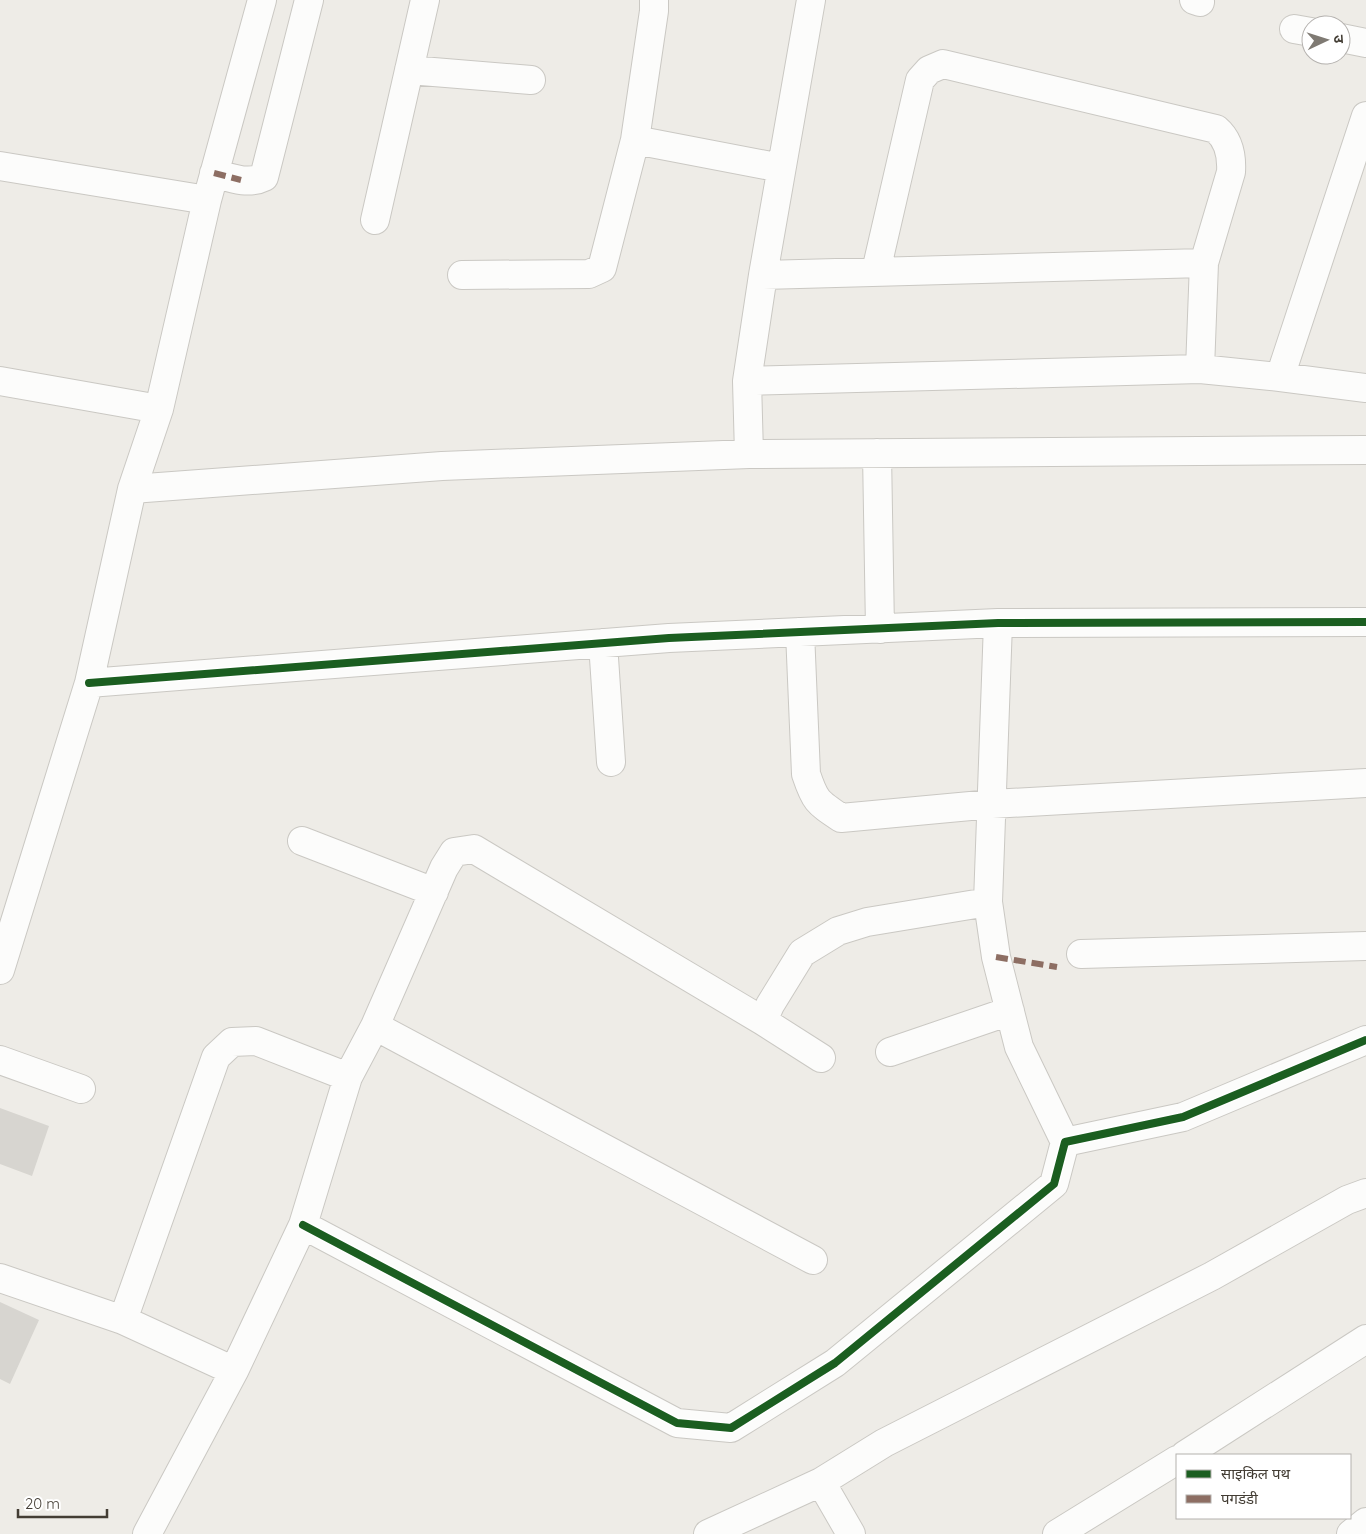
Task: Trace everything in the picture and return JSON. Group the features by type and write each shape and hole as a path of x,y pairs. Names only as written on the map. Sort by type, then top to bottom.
{"street":[{"path":"0,970 89,682 132,489 159,409 207,200 262,0"},
{"path":"214,173 255,182 264,176 309,0"},
{"path":"375,220 425,0"},
{"path":"462,275 589,274 602,268 635,140 654,0"},
{"path":"749,454 747,381 763,275 811,0"},
{"path":"1351,40 1366,43"},
{"path":"876,271 920,80 929,70 942,64 1216,129 1224,136 1232,159 1231,172 1204,263 1200,369"},
{"path":"409,70 531,80"},
{"path":"1280,377 1366,116"},
{"path":"635,140 781,168"},
{"path":"0,166 207,200"},
{"path":"763,275 1204,263"},
{"path":"747,381 1200,369 1366,388"},
{"path":"0,381 159,409"},
{"path":"132,489 442,466 749,454 1365,445"},
{"path":"877,453 880,629"},
{"path":"89,682 669,638 998,623 1366,622"},
{"path":"303,1226 676,1423 731,1428 835,1363 1054,1184 1065,1142 1019,1047 996,958 988,902 998,623"},
{"path":"800,632 806,774 812,792 820,804 841,818 992,804 1366,783"},
{"path":"603,643 611,762"},
{"path":"302,841 434,892"},
{"path":"147,1534 234,1371 303,1226 348,1076 376,1026 444,868 454,852 474,849 763,1021 821,1058"},
{"path":"763,1021 770,1005 802,953 838,931 867,922 988,902"},
{"path":"1081,954 1366,946"},
{"path":"890,1052 1010,1011"},
{"path":"376,1026 813,1260"},
{"path":"1065,1142 1183,1117 1366,1040"},
{"path":"123,1320 216,1057 232,1042 256,1042 348,1076"},
{"path":"0,1060 81,1090"},
{"path":"708,1534 820,1482 884,1443 1212,1276 1347,1200 1366,1193"},
{"path":"0,1278 123,1320 234,1371"},
{"path":"1187,1454 1366,1339"},
{"path":"1057,1534 1176,1461"},
{"path":"820,1482 851,1534"},
{"path":"1351,1534 1366,1522"}],"building":[{"path":"0,1108 49,1126 32,1176 0,1164"},
{"path":"0,1302 39,1320 10,1384 0,1379"}],"marked path":[{"path":"214,173 241,180"},
{"path":"996,957 1057,967"}],"cycle path":[{"path":"89,683 669,638 998,623 1366,622"},
{"path":"303,1225 677,1423 731,1428 835,1363 1054,1184 1065,1142 1183,1117 1366,1040"}]}
